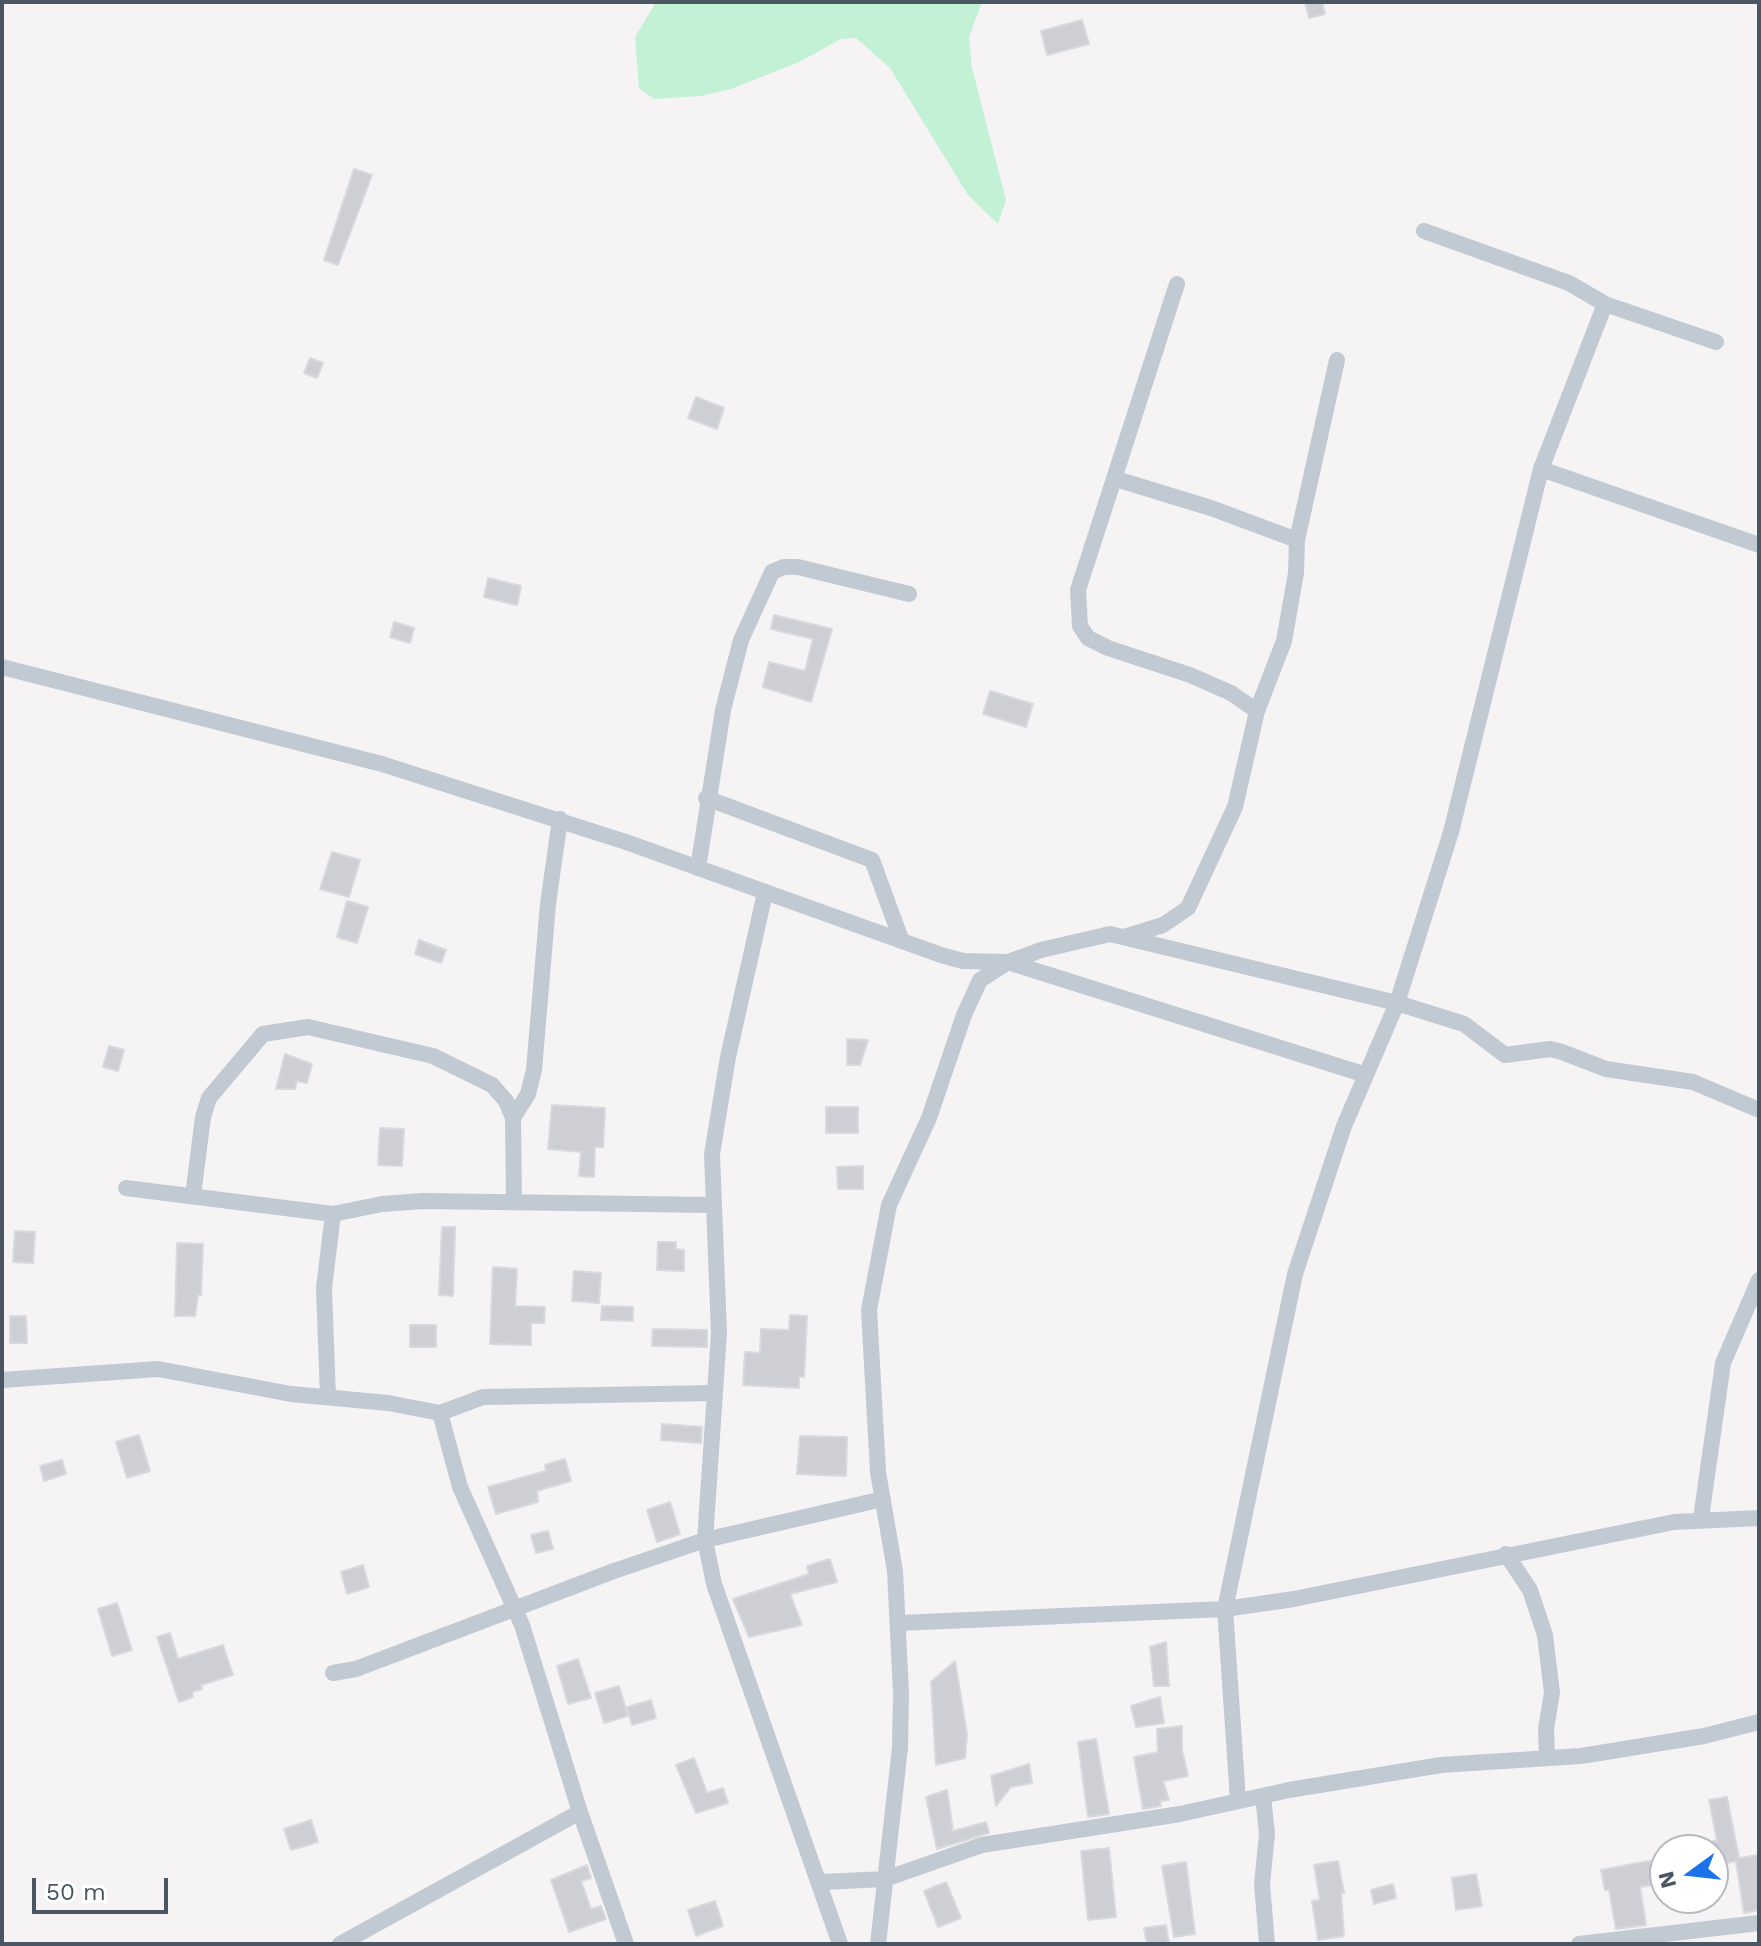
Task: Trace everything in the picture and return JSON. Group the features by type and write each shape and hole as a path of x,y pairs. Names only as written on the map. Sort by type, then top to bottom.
{"street":[{"path":"1424,231 1569,283 1605,304 1716,342"},
{"path":"1177,284 1078,590 1080,626 1088,638 1108,648 1190,675 1231,693 1257,711"},
{"path":"1238,1800 1225,1609 1295,1274 1334,1154 1397,1003 1451,832 1541,469 1605,304"},
{"path":"1123,937 1163,925 1188,908 1235,807 1257,711 1284,641 1296,573 1297,540 1337,360"},
{"path":"1541,469 1759,545"},
{"path":"1116,479 1211,508 1297,540"},
{"path":"698,868 706,798 741,640 772,572 784,567 798,567 909,594"},
{"path":"2,667 382,764 560,819 963,961 1008,962 1366,1075"},
{"path":"706,798 872,860 901,939"},
{"path":"513,1118 528,1094 534,1070 548,904 560,819"},
{"path":"765,893 718,1105 712,1154 719,1333 705,1540 714,1584 822,1882 840,1944"},
{"path":"878,1944 900,1748 899,1623 878,1472 869,1310 878,1248 889,1205 929,1118 972,992 989,972 1008,962 1078,940 1110,934 1397,1003 1464,1024 1505,1055 1550,1049 1606,1069 1693,1082 1759,1110"},
{"path":"193,1196 201,1132 209,1098 263,1034 284,1029 320,1028 447,1061 500,1092 513,1118 514,1200"},
{"path":"126,1188 333,1214 400,1202 514,1200 712,1205"},
{"path":"328,1397 324,1288 333,1214"},
{"path":"1701,1518 1723,1363 1759,1280"},
{"path":"2,1380 158,1369 234,1385 440,1413 483,1397 715,1393"},
{"path":"440,1413 466,1502 516,1610 580,1812 626,1944"},
{"path":"333,1673 356,1669 614,1571 705,1540 883,1499"},
{"path":"899,1623 1225,1609 1323,1594 1506,1554 1701,1518 1759,1518"},
{"path":"1506,1554 1530,1590 1545,1635 1552,1693 1546,1729 1547,1758"},
{"path":"822,1882 885,1879 982,1845 1180,1814 1238,1800 1441,1765 1547,1758 1650,1746 1759,1722"},
{"path":"1263,1796 1267,1834 1262,1884 1267,1944"},
{"path":"340,1944 580,1812"},
{"path":"1579,1944 1759,1923"}],"green space":[{"path":"656,2 982,2 969,37 972,68 1006,200 998,224 968,195 890,68 856,38 841,39 799,62 731,89 700,96 654,99 639,88 635,37"}],"building":[{"path":"1305,2 1322,2 1325,14 1309,18"},
{"path":"1082,20 1089,44 1047,55 1041,31"},
{"path":"354,169 372,175 338,265 324,260"},
{"path":"310,358 323,363 317,378 304,373"},
{"path":"696,397 724,408 717,429 688,418"},
{"path":"488,578 521,586 517,605 484,597"},
{"path":"774,615 832,629 811,702 763,687 769,662 805,671 813,639 771,629"},
{"path":"394,622 414,628 410,643 390,637"},
{"path":"990,691 1033,704 1026,727 983,714"},
{"path":"332,852 360,860 349,897 320,889"},
{"path":"347,901 368,907 357,943 337,937"},
{"path":"419,940 446,950 441,963 415,954"},
{"path":"847,1039 868,1040 860,1065 847,1065"},
{"path":"109,1046 124,1050 118,1071 103,1067"},
{"path":"285,1054 312,1064 307,1083 297,1081 295,1089 276,1089"},
{"path":"552,1105 605,1108 603,1147 595,1147 594,1177 579,1176 581,1152 548,1149"},
{"path":"826,1107 858,1107 858,1133 826,1133"},
{"path":"380,1128 404,1129 402,1166 378,1165"},
{"path":"863,1166 863,1189 838,1189 837,1167"},
{"path":"442,1227 455,1227 453,1296 439,1295"},
{"path":"15,1231 35,1232 33,1263 13,1262"},
{"path":"658,1242 676,1242 676,1249 684,1250 684,1271 657,1270"},
{"path":"177,1243 203,1244 201,1295 198,1295 195,1316 175,1316"},
{"path":"493,1267 517,1269 515,1306 545,1307 544,1323 531,1323 531,1345 490,1344"},
{"path":"574,1271 601,1273 599,1303 572,1301"},
{"path":"602,1306 633,1307 633,1321 601,1320"},
{"path":"790,1315 807,1316 804,1377 799,1377 799,1388 743,1385 745,1352 760,1353 761,1329 789,1330"},
{"path":"10,1316 26,1316 27,1343 10,1343"},
{"path":"410,1325 436,1325 436,1347 410,1347"},
{"path":"653,1329 707,1330 707,1347 652,1346"},
{"path":"662,1424 702,1427 701,1443 661,1440"},
{"path":"139,1435 150,1471 127,1478 116,1442"},
{"path":"800,1436 847,1437 846,1476 797,1474"},
{"path":"565,1459 571,1481 537,1491 538,1502 496,1514 488,1487 546,1471 545,1465"},
{"path":"62,1460 66,1474 44,1481 40,1466"},
{"path":"670,1502 680,1534 657,1542 647,1510"},
{"path":"548,1531 553,1549 536,1553 531,1535"},
{"path":"830,1559 837,1582 790,1594 802,1625 749,1637 733,1599 809,1574 807,1566"},
{"path":"363,1565 369,1587 347,1594 341,1572"},
{"path":"117,1603 132,1650 112,1656 98,1609"},
{"path":"170,1633 178,1659 223,1645 233,1675 201,1685 202,1689 192,1692 193,1697 179,1702 157,1637"},
{"path":"1166,1642 1169,1686 1154,1686 1150,1647"},
{"path":"578,1659 591,1698 568,1704 557,1666"},
{"path":"955,1661 967,1734 965,1758 936,1765 931,1682"},
{"path":"619,1686 628,1716 604,1723 595,1693"},
{"path":"1160,1697 1164,1723 1136,1727 1131,1706"},
{"path":"651,1700 656,1718 632,1725 627,1707"},
{"path":"1182,1726 1182,1750 1188,1776 1163,1781 1169,1800 1160,1801 1161,1806 1143,1809 1134,1757 1158,1752 1157,1729"},
{"path":"1096,1739 1109,1814 1088,1817 1078,1742"},
{"path":"694,1758 707,1793 723,1788 728,1803 696,1813 676,1765"},
{"path":"1029,1764 1032,1783 1011,1787 996,1806 991,1776"},
{"path":"947,1790 953,1831 986,1822 989,1833 937,1849 926,1797"},
{"path":"1727,1797 1739,1858 1759,1855 1759,1910 1744,1913 1736,1861 1729,1863 1729,1834 1716,1834 1709,1800"},
{"path":"311,1820 318,1842 291,1850 284,1829"},
{"path":"1109,1848 1116,1917 1088,1920 1081,1851"},
{"path":"1338,1861 1344,1893 1341,1893 1344,1936 1318,1940 1312,1901 1320,1900 1314,1865"},
{"path":"1649,1861 1649,1886 1640,1887 1646,1925 1616,1929 1609,1890 1605,1890 1601,1870"},
{"path":"1186,1862 1195,1934 1174,1937 1162,1866"},
{"path":"587,1865 591,1878 581,1881 591,1909 601,1906 606,1919 569,1932 551,1880"},
{"path":"1476,1874 1482,1906 1456,1910 1452,1878"},
{"path":"946,1882 961,1918 938,1927 924,1891"},
{"path":"1393,1884 1396,1898 1374,1904 1371,1890"},
{"path":"715,1901 723,1926 696,1936 688,1910"},
{"path":"1166,1925 1169,1944 1147,1944 1144,1928"}]}
